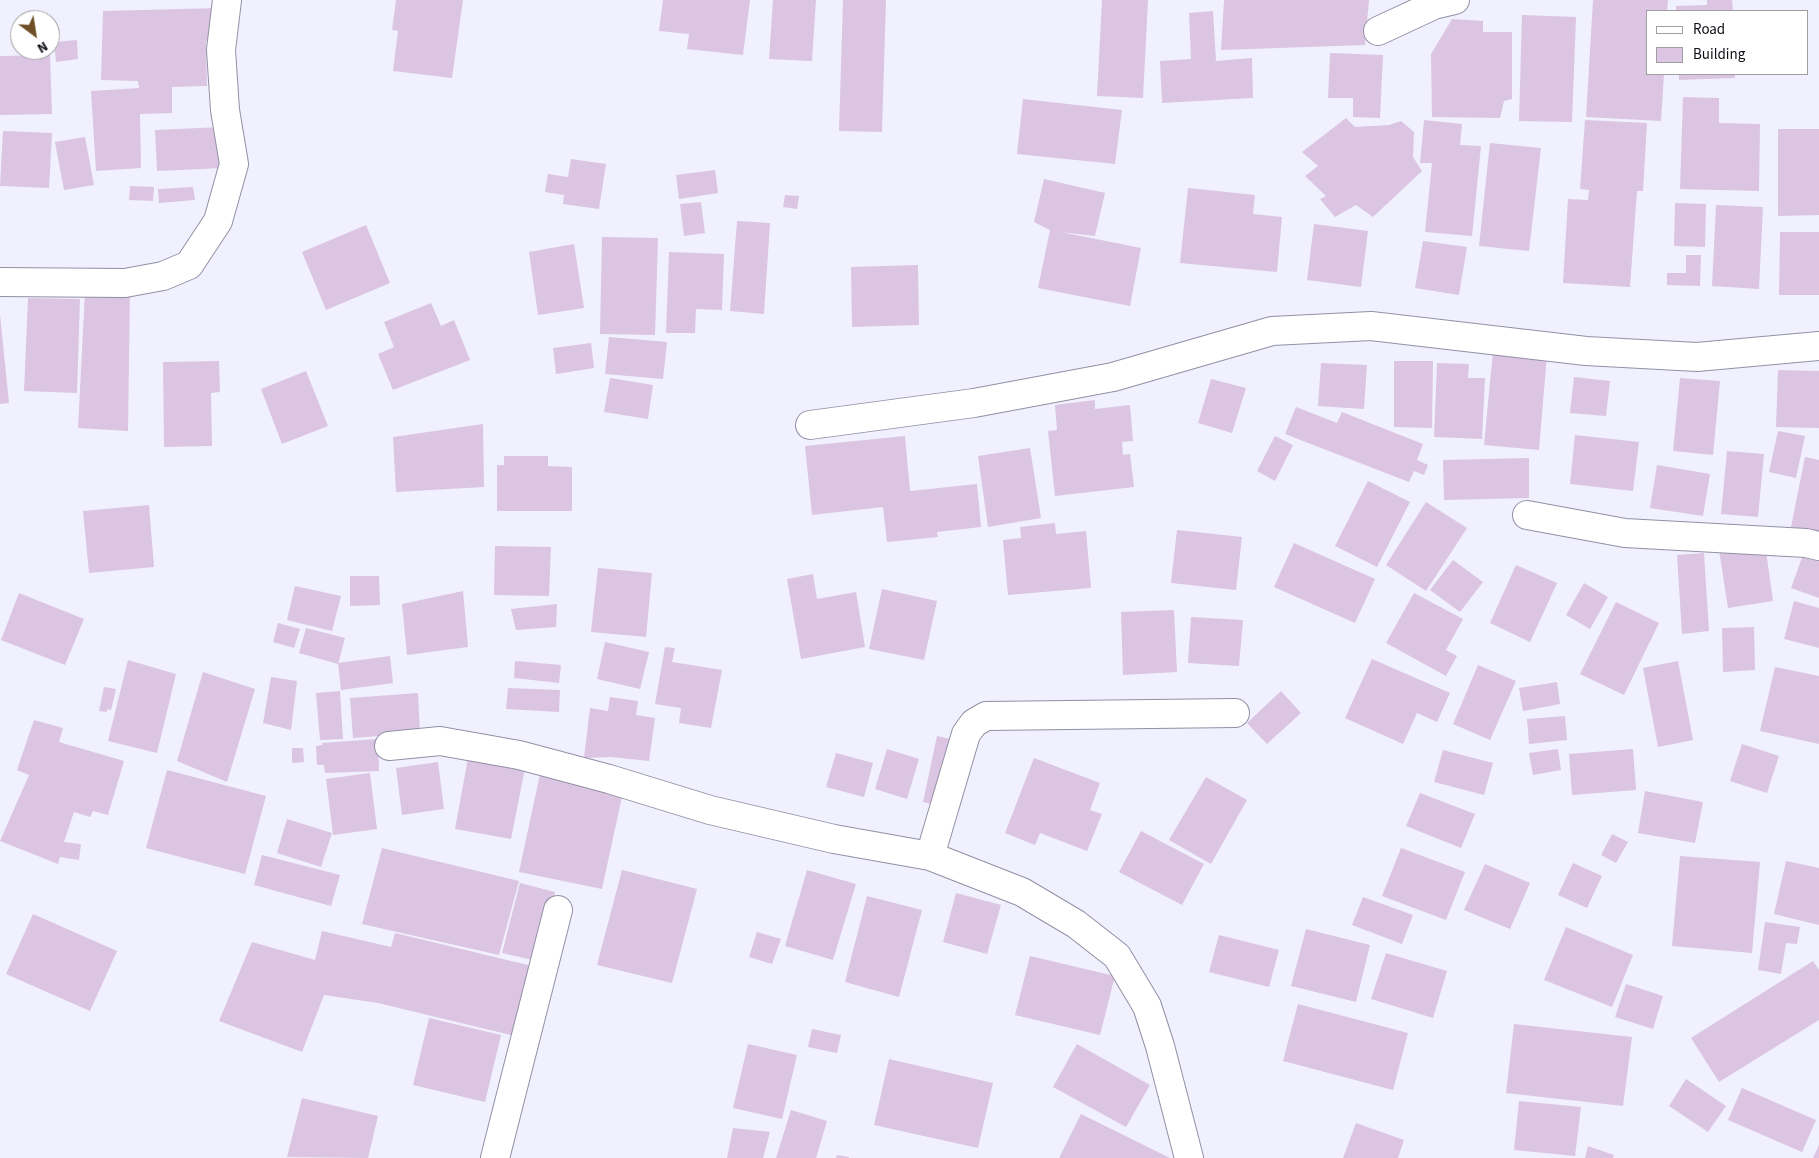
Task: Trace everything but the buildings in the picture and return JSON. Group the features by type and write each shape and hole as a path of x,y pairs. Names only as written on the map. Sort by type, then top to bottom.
{"street":[{"path":"0,282 126,283 163,276 189,265 218,221 234,164 225,110 221,50 227,0"},
{"path":"1378,31 1434,5 1455,0"},
{"path":"810,425 974,403 1113,377 1272,331 1371,326 1586,351 1697,357 1819,346"},
{"path":"1527,515 1625,533 1806,543 1819,546"},
{"path":"930,856 966,734 974,723 986,716 1235,713"},
{"path":"388,746 440,741 519,755 609,779 710,810 834,840 930,856 1022,892 1076,924 1117,956 1147,1006 1160,1046 1189,1158"},
{"path":"495,1158 558,910"}]}
